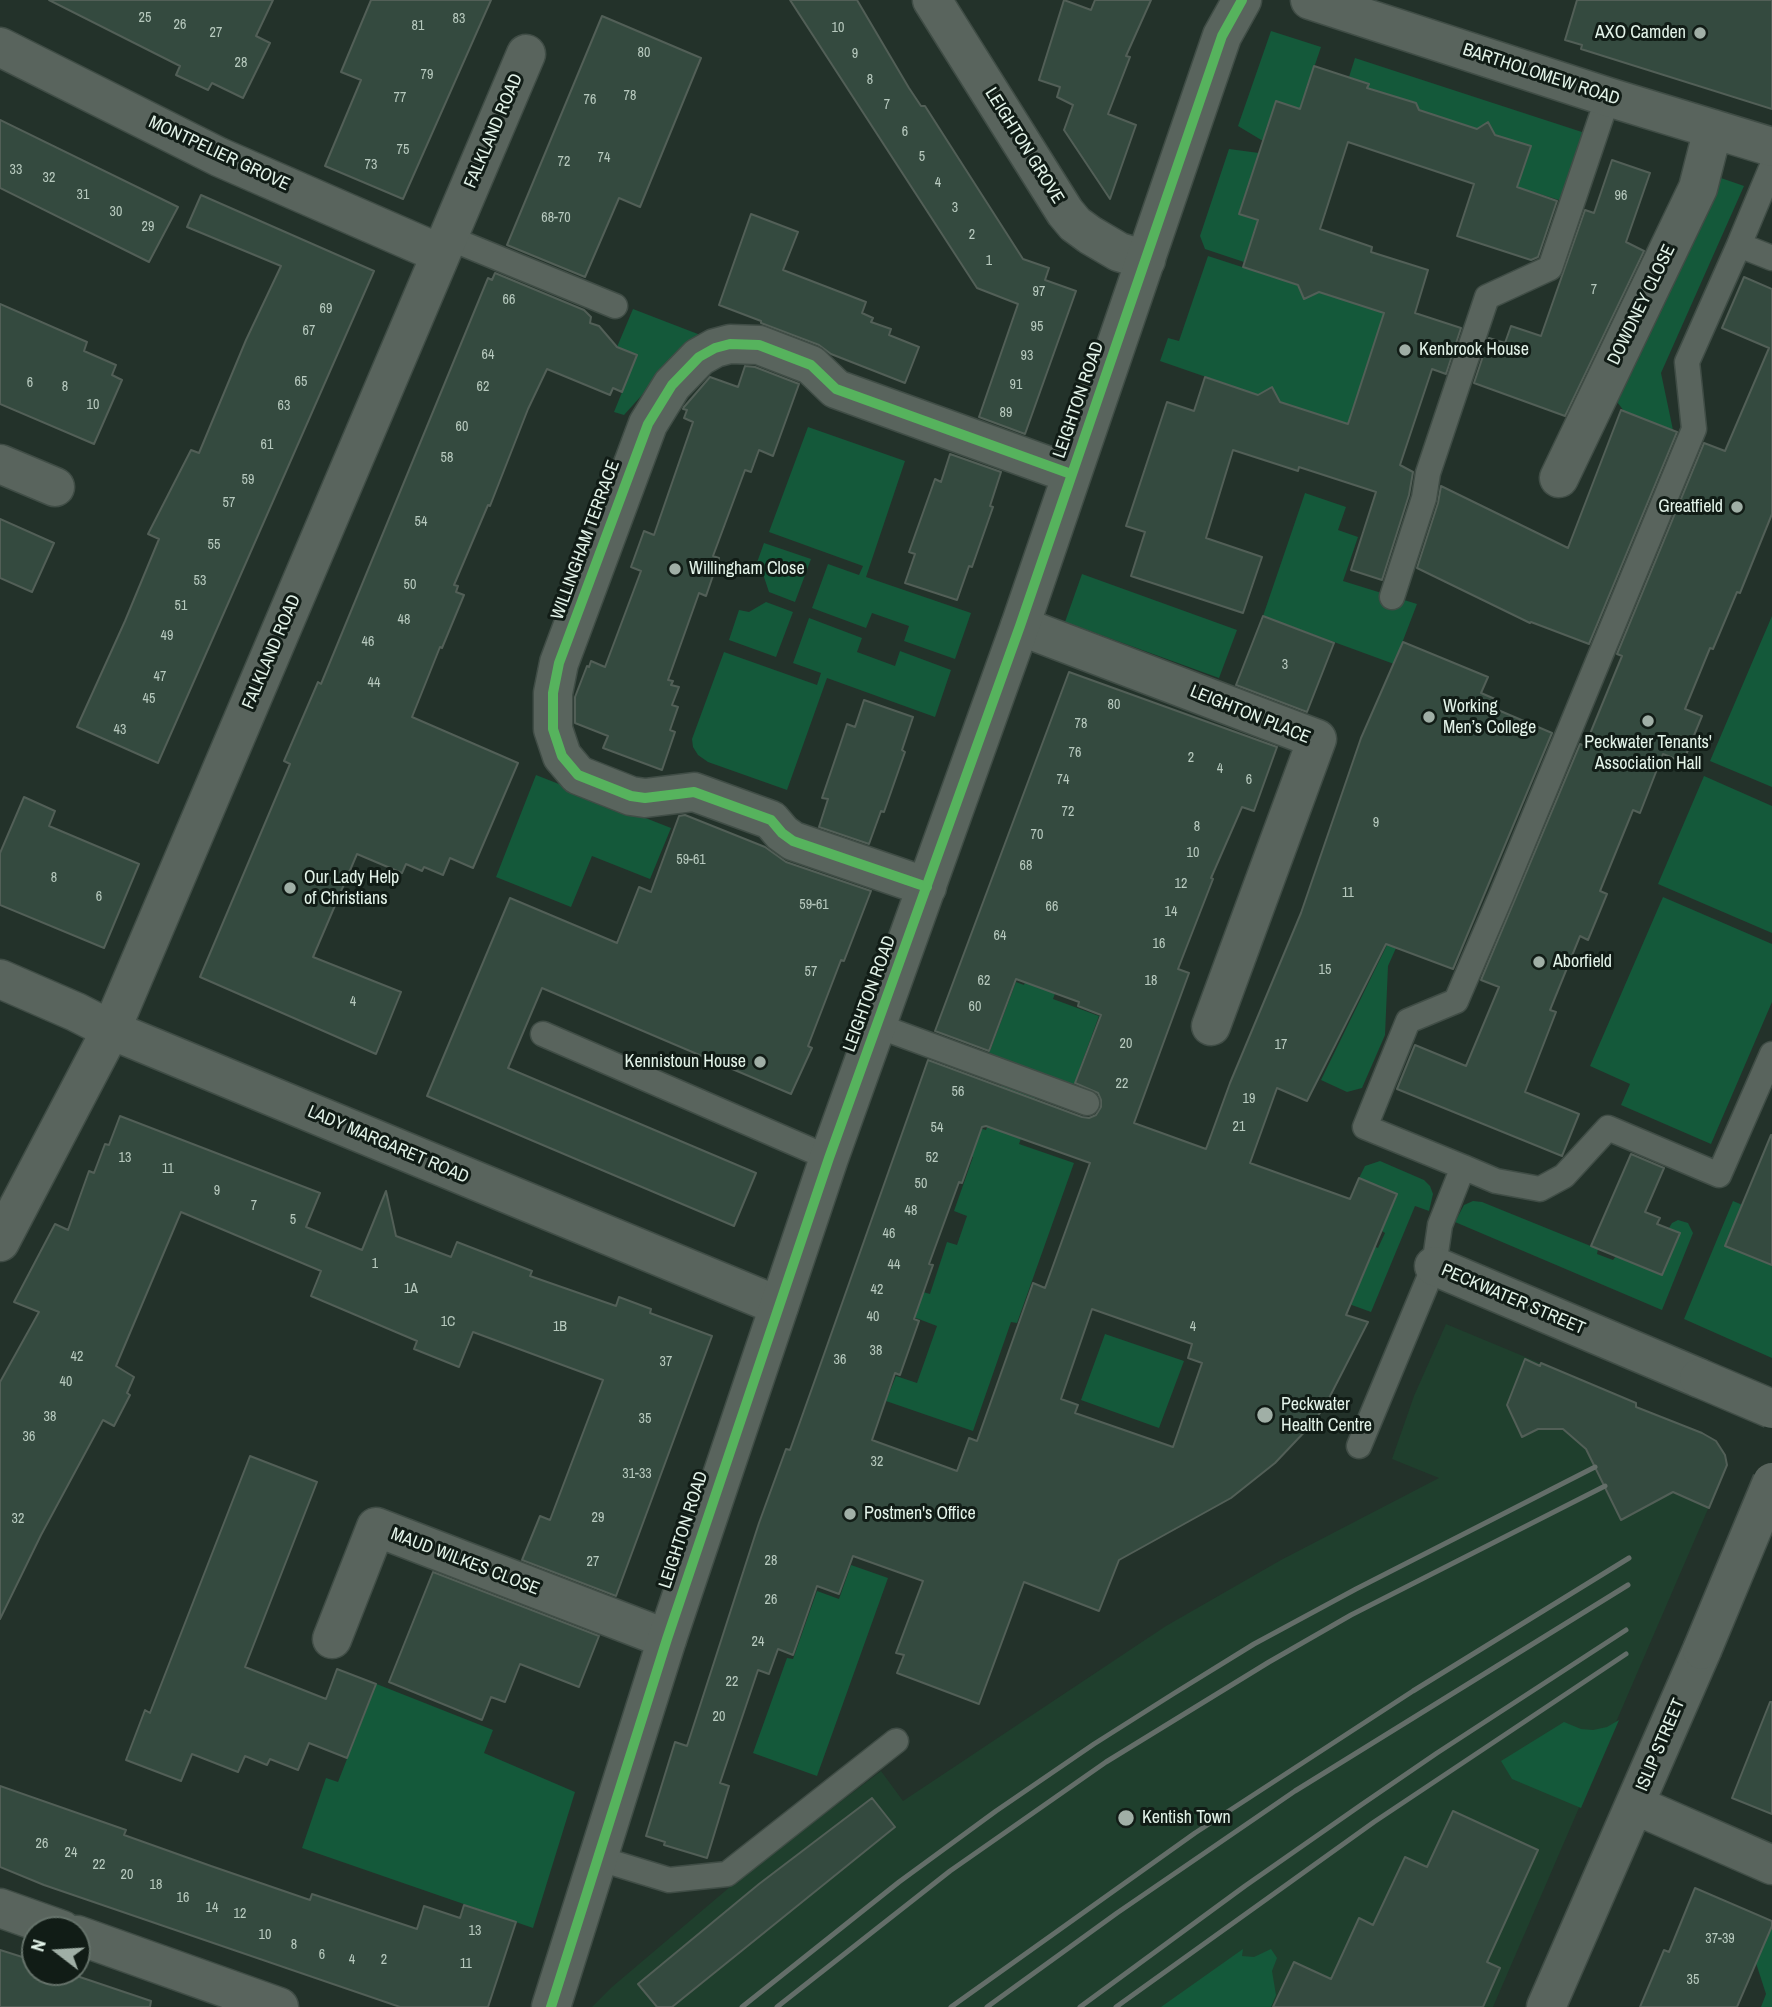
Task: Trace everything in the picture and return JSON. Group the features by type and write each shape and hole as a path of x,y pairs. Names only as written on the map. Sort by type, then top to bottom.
{"street":[{"name":"LEIGHTON GROVE","path":"932,0 1065,212 1090,235 1119,252 1146,260"},
{"name":"LEIGHTON ROAD","path":"551,2007 667,1639 829,1158 1020,626 1222,36 1242,0"},
{"name":"BARTHOLOMEW ROAD","path":"1310,0 1772,147"},
{"name":"MONTPELIER GROVE","path":"0,47 219,157 445,246"},
{"name":"FALKLAND ROAD","path":"0,1242 111,1030 526,54"},
{"name":"DOWDNEY CLOSE","path":"1559,478 1698,188 1713,129"},
{"name":"WILLINGHAM TERRACE","path":"927,887 793,841 771,820 694,792 645,798 631,796 578,775 562,756 553,729 552,693 559,663 648,424 672,384 699,357 715,348 730,344 759,345 811,365 836,389 1071,474"},
{"path":"0,464 55,487"},
{"name":"LEIGHTON PLACE","path":"1020,626 1317,739 1211,1026"},
{"name":"LADY MARGARET ROAD","path":"0,978 111,1030 779,1306"},
{"name":"PECKWATER STREET","path":"1434,1266 1772,1409"},
{"name":"ISLIP STREET","path":"1546,2007 1702,1650 1762,1535 1772,1482"},
{"name":"MAUD WILKES CLOSE","path":"332,1639 376,1527 667,1639"},
{"path":"1635,1805 1772,1865"},
{"path":"0,1908 23,1916"},
{"path":"91,1940 279,2007"}],"lane":[{"path":"1392,597 1424,498 1428,473 1487,297 1550,268 1608,97"},
{"path":"1772,166 1687,362 1694,429 1456,1002 1408,1021 1365,1127 1496,1181 1540,1189 1564,1176 1608,1128 1719,1175 1772,1054"},
{"path":"1739,245 1772,258"},
{"path":"445,246 615,306"},
{"path":"878,1026 1087,1103"},
{"path":"543,1034 829,1158"},
{"path":"1434,1266 1440,1225 1463,1167"},
{"name":"PECKWATER STREET","path":"1359,1446 1434,1266"},
{"path":"597,1858 669,1880 727,1874 896,1741"}],"shaded area":[{"path":"1446,1324 1636,1403 1636,1407 1725,1455 1727,1465 1493,2007 592,2007 744,1875 881,1771 903,1801 1166,1626 1281,1560 1439,1478 1392,1459 1414,1396"}],"green space":[{"path":"1271,31 1321,47 1300,109 1276,101 1263,141 1238,126"},
{"path":"1355,58 1585,133 1562,201 1517,187 1530,146 1495,135 1492,129 1483,125 1477,129 1419,110 1416,103 1408,100 1401,104 1366,92 1368,84 1349,77"},
{"path":"1229,149 1259,153 1239,213 1258,220 1244,262 1205,249 1200,236"},
{"path":"1721,178 1744,186 1661,373 1673,430 1624,411 1614,398"},
{"path":"1208,256 1384,313 1348,424 1280,402 1276,395 1266,391 1258,395 1160,361 1168,338 1179,341"},
{"path":"633,309 703,336 677,356 624,415 614,412 637,355 617,347"},
{"path":"808,427 905,461 866,577 971,613 955,659 904,641 909,626 872,613 866,628 812,608 828,564 859,575 863,566 769,532"},
{"path":"1305,493 1346,507 1338,530 1358,537 1343,581 1417,604 1394,664 1263,616"},
{"path":"764,543 811,559 795,602 769,592 763,574 755,568"},
{"path":"1082,574 1237,630 1219,678 1065,622"},
{"path":"766,602 793,612 776,657 729,640 739,610 749,612"},
{"path":"1772,616 1772,787 1710,761"},
{"path":"809,618 862,638 857,652 895,666 900,651 951,670 935,717 827,678 787,790 708,762 698,755 692,739 724,652 817,685 821,673 793,663"},
{"path":"536,775 671,828 650,879 592,856 571,907 496,877"},
{"path":"1704,776 1772,806 1772,933 1658,884"},
{"path":"1663,897 1772,944 1772,1002 1711,1144 1621,1105 1630,1084 1590,1066"},
{"path":"1077,934 1053,999 1099,1016 1073,1087 988,1056 1016,982 1024,985 1037,947"},
{"path":"1387,945 1396,948 1388,966 1385,1035 1362,1088 1347,1092 1321,1080"},
{"path":"1002,1084 1036,1096 1019,1144 1074,1163 1017,1323 1011,1322 973,1431 886,1401 896,1376 917,1383 937,1326 903,1313 912,1289 930,1294 947,1242 957,1245 967,1216 954,1211 973,1157 963,1153 972,1126 986,1130"},
{"path":"1380,1161 1424,1180 1433,1194 1429,1211 1415,1206 1371,1312 1275,1277 1360,1283 1375,1247 1378,1248 1385,1233 1382,1231 1397,1195 1359,1178 1365,1166"},
{"path":"1473,1201 1482,1202 1598,1249 1597,1254 1613,1260 1616,1256 1662,1275 1679,1233 1669,1228 1672,1223 1678,1220 1688,1223 1693,1233 1662,1310 1455,1222 1464,1205"},
{"path":"1733,1201 1752,1209 1735,1250 1772,1265 1772,1358 1684,1319"},
{"path":"1105,1334 1184,1361 1159,1428 1081,1400"},
{"path":"851,1565 888,1578 817,1776 753,1753 787,1658 793,1659 817,1591 839,1599"},
{"path":"369,1681 493,1730 484,1753 575,1792 533,1928 302,1848 326,1778 338,1782 372,1695 364,1692"},
{"path":"1619,1720 1581,1808 1512,1779 1501,1761 1564,1722 1581,1729 1593,1730 1607,1727"},
{"path":"1772,1926 1772,2007 1761,2007 1766,1994 1756,1963"},
{"path":"1243,1949 1242,1956 1254,1957 1271,1949 1277,1958 1272,1971 1276,1995 1271,2007 1161,2007"}],"building":[{"path":"49,0 273,0 256,36 270,43 243,98 212,83 208,90 176,75 180,66"},
{"path":"371,0 491,0 403,199 325,166 361,80 341,72"},
{"path":"790,0 857,0 909,88 921,106 925,106 1023,259 1049,268 1045,280 1076,291 1025,434 979,417 1018,304 977,288"},
{"path":"1064,0 1091,10 1095,0 1151,0 1126,56 1130,57 1108,114 1136,125 1110,199 1064,130 1073,105 1057,97 1060,87 1039,80"},
{"name":"AXO Camden","path":"1577,0 1772,0 1772,109 1581,49 1582,45 1565,40"},
{"path":"602,16 701,58 640,207 619,198 585,277 507,245"},
{"name":"Kenbrook House","path":"1314,66 1369,84 1367,88 1416,103 1419,110 1477,129 1488,122 1495,135 1531,146 1517,187 1557,201 1538,257 1531,260 1457,236 1474,184 1348,142 1320,229 1372,247 1371,252 1428,270 1415,313 1461,328 1446,374 1432,369 1400,465 1413,472 1409,495 1382,580 1351,570 1376,492 1299,467 1298,471 1233,450 1206,538 1262,557 1243,613 1131,576 1145,532 1126,526 1167,402 1194,411 1205,377 1258,395 1272,387 1280,402 1348,424 1384,313 1319,292 1304,299 1298,285 1243,267 1258,220 1239,214 1276,101 1300,109"},
{"path":"0,120 178,207 149,262 0,188"},
{"path":"1612,160 1650,173 1626,242 1644,251 1565,416 1474,383 1489,338 1505,343 1511,326 1541,336 1585,210 1594,213"},
{"path":"201,195 374,271 158,763 77,727 159,539 148,534 191,450 199,453 246,340 281,266 187,227"},
{"path":"751,214 798,232 783,270 866,302 862,313 873,318 871,322 891,329 889,335 919,347 905,383 719,305"},
{"path":"495,273 584,310 591,317 590,323 599,326 617,347 637,355 622,392 613,388 610,395 547,369 454,585 458,586 456,592 464,595 412,717 518,763 473,868 450,858 443,875 424,867 422,871 406,864 402,873 357,854 313,957 401,992 376,1054 200,977 290,764 284,761 318,682 321,684 488,278 492,280"},
{"path":"1744,277 1772,289 1772,514 1740,593 1737,592 1713,649 1710,648 1685,709 1702,716 1683,762 1663,754 1640,813 1633,810 1600,891 1607,894 1588,940 1580,936 1550,1010 1556,1012 1525,1092 1579,1114 1562,1156 1397,1089 1415,1045 1466,1066 1499,987 1481,980 1580,744 1585,746 1622,656 1617,654 1704,443 1725,451 1769,348 1722,328"},
{"path":"0,304 87,342 84,351 116,365 112,375 122,380 94,444 0,404"},
{"name":"Willingham Close","path":"745,366 755,367 799,384 773,456 759,450 751,472 745,470 713,556 719,558 706,596 699,593 668,680 673,681 671,685 679,687 672,705 678,707 670,730 675,732 662,770 603,748 608,736 575,723 575,697 591,661 605,667 641,571 631,567 644,531 654,535 693,422 684,418 687,410 683,409 684,407 710,377 738,387"},
{"path":"1621,410 1677,432 1589,644 1530,623 1417,568 1441,486 1568,548"},
{"path":"950,454 1001,472 990,506 993,507 957,600 905,583 915,554 909,552 935,479 941,482"},
{"path":"0,519 54,543 32,592 0,578"},
{"path":"1263,616 1334,643 1307,712 1236,685"},
{"path":"1403,642 1488,677 1481,693 1495,699 1491,707 1552,733 1453,969 1386,944 1307,1101 1277,1088 1250,1163 1350,1199 1359,1178 1397,1194 1346,1315 1368,1322 1325,1406 1275,1463 1231,1498 1119,1560 1099,1611 1024,1582 979,1704 897,1673 904,1655 896,1653 923,1581 853,1556 839,1594 817,1586 793,1655 778,1649 769,1674 758,1670 720,1783 729,1786 707,1858 664,1845 665,1842 646,1836 675,1742 687,1746 759,1523 786,1449 790,1450 928,1060 1082,1117 1096,1115 1101,1107 1098,1093 1075,1083 1101,1015 1078,1006 1079,1002 1016,979 989,1051 935,1031 1069,672 1277,747 1254,811 1242,807 1211,878 1213,879 1178,969 1189,973 1134,1123 1206,1149 1230,1083 1301,913 1361,738","holes":["986,1126 1090,1163 1045,1288 1033,1283 977,1441 969,1438 957,1471 872,1440 895,1373 900,1375 919,1321 914,1319 933,1265 929,1264 959,1182 962,1183 982,1127","1092,1309 1192,1344 1188,1358 1202,1363 1173,1447 1075,1413 1078,1405 1061,1399"]},
{"path":"864,700 913,717 902,750 905,752 884,812 881,811 869,844 819,827 828,799 822,798 847,724 855,727"},
{"path":"24,797 55,811 49,826 139,864 104,948 0,905 0,853"},
{"path":"685,815 765,847 786,862 871,891 808,1046 812,1048 791,1094 542,988 508,1068 756,1173 734,1226 427,1096 510,898 617,943 639,887 651,892 679,816"},
{"path":"120,1116 320,1193 306,1227 362,1250 386,1191 396,1236 451,1257 457,1242 532,1271 530,1276 616,1306 619,1297 651,1309 650,1313 712,1336 616,1596 522,1560 540,1516 550,1520 603,1380 473,1332 459,1367 414,1349 417,1341 311,1296 321,1271 181,1212 116,1366 134,1377 127,1393 130,1395 114,1426 103,1420 41,1535 0,1619 0,1382 39,1312 14,1302 55,1224 68,1230 89,1171 94,1173"},
{"path":"1772,1135 1772,1265 1725,1246"},
{"path":"1631,1154 1664,1168 1645,1212 1660,1218 1657,1224 1680,1233 1662,1275 1591,1246"},
{"path":"1525,1359 1540,1366 1541,1363 1636,1403 1636,1407 1716,1441 1725,1455 1727,1465 1709,1508 1673,1492 1621,1520 1586,1449 1563,1429 1538,1429 1522,1437 1507,1405"},
{"path":"250,1456 317,1482 245,1667 326,1699 337,1669 376,1684 347,1758 309,1743 298,1770 270,1759 267,1765 245,1756 238,1772 192,1754 181,1781 126,1760 145,1710 150,1713"},
{"path":"433,1572 599,1636 579,1687 520,1664 505,1702 491,1697 482,1720 389,1682"},
{"path":"1772,1702 1772,1814 1732,1798"},
{"path":"0,1786 126,1830 124,1835 310,1900 312,1894 417,1929 424,1906 460,1918 464,1905 516,1922 488,2007 400,2007 44,1885 0,1867"},
{"path":"872,1798 895,1827 672,2007 657,2007 638,1984 759,1884"},
{"path":"1453,1811 1538,1850 1487,1962 1500,1968 1483,2007 1273,2007 1294,1962 1331,1979 1359,1918 1373,1925 1405,1857 1427,1867"},
{"path":"1695,1888 1772,1921 1737,2007 1640,2007 1664,1950 1669,1952"},
{"path":"0,1950 21,1957 21,1986 91,1986 91,1981 151,2001 150,2007 0,2007"}],"railway":[{"path":"742,2007 899,1882 1094,1744 1254,1644 1595,1467"},
{"path":"777,2007 950,1871 1106,1762 1351,1615 1605,1486"},
{"path":"951,2007 1195,1833 1413,1691 1629,1558"},
{"path":"987,2007 1117,1913 1295,1791 1628,1585"},
{"path":"1080,2007 1361,1805 1626,1630"},
{"path":"1116,2007 1374,1822 1626,1654"}],"cycle path":[{"path":"551,2007 667,1639 829,1158 1020,626 1222,36 1242,0"},
{"path":"927,887 793,841 771,820 694,792 645,798 631,796 578,775 562,756 553,729 553,693 559,663 648,424 672,385 699,357 715,348 730,344 759,345 811,365 836,389 1071,474"}],"place":[{"name":"AXO Camden","path":"1700,33"},
{"name":"Kenbrook House","path":"1405,350"},
{"name":"Greatfield","path":"1737,507"},
{"name":"Willingham Close","path":"675,569"},
{"name":"Working Men’s College","path":"1429,717"},
{"name":"Peckwater Tenants' Association Hall","path":"1648,721"},
{"name":"Our Lady Help of Christians","path":"290,888"},
{"name":"Aborfield","path":"1539,962"},
{"name":"Kennistoun House","path":"760,1062"},
{"name":"Peckwater Health Centre","path":"1265,1415"},
{"name":"Postmen's Office","path":"850,1514"},
{"name":"Kentish Town","path":"1126,1818"}]}
